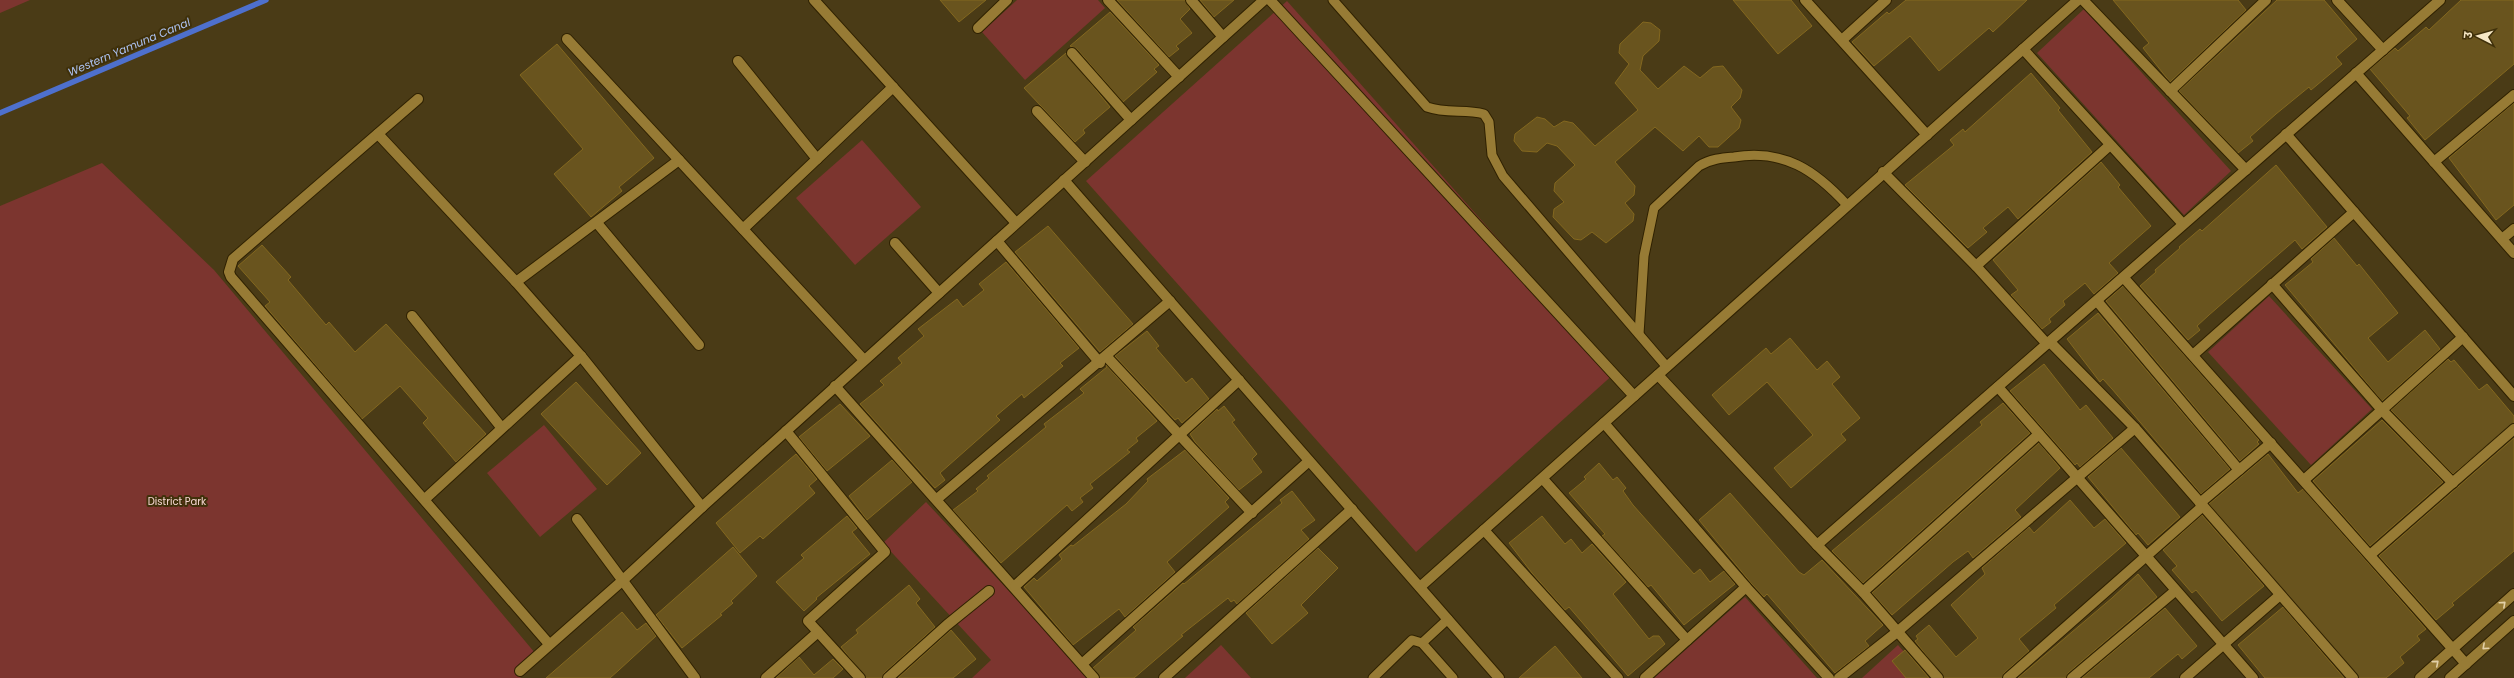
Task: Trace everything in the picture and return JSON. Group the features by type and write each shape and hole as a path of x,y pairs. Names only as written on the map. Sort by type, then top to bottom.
{"street":[{"path":"814,0 1016,223"},
{"path":"978,28 1007,0"},
{"path":"1108,0 1179,77"},
{"path":"1191,0 1223,37"},
{"path":"520,671 549,644 622,582 702,506 1264,0"},
{"path":"1270,0 1634,396"},
{"path":"1805,0 1927,135"},
{"path":"1842,40 1886,0"},
{"path":"1420,587 1883,172 1927,135 2078,0"},
{"path":"2083,0 2246,170"},
{"path":"2170,91 2266,0"},
{"path":"2337,0 2383,50"},
{"path":"1816,545 2124,278 2183,224 2440,0"},
{"path":"567,39 864,360"},
{"path":"2023,49 2183,224"},
{"path":"1072,53 1131,120"},
{"path":"738,61 817,159"},
{"path":"2356,73 2514,253"},
{"path":"743,229 893,87"},
{"path":"2434,162 2514,95"},
{"path":"418,99 234,259 229,272 231,277 425,499 549,644"},
{"path":"1037,111 1085,162"},
{"path":"378,134 516,282 581,356 702,506"},
{"path":"2286,134 2514,396"},
{"path":"1976,266 2110,145"},
{"path":"516,282 597,223 679,160"},
{"path":"1883,172 1976,266 2048,343 2135,428 2353,678"},
{"path":"1064,180 1500,678"},
{"path":"2193,355 2354,212"},
{"path":"597,223 699,345"},
{"path":"2502,239 2514,228"},
{"path":"997,241 1104,360 1179,435 1252,513"},
{"path":"895,243 939,293"},
{"path":"2124,278 2466,664"},
{"path":"2272,284 2382,410 2453,483"},
{"path":"2097,301 2239,470"},
{"path":"937,500 1104,360 1170,302"},
{"path":"412,316 502,428"},
{"path":"2304,480 2463,338"},
{"path":"425,499 581,356"},
{"path":"1658,375 1816,545 1863,592 1938,678"},
{"path":"1015,586 1239,380"},
{"path":"836,386 1015,586 1094,678"},
{"path":"1998,387 2253,678"},
{"path":"1604,422 1746,587 1829,678"},
{"path":"1839,678 1898,632 2135,428"},
{"path":"2370,555 2514,429"},
{"path":"786,431 885,552 808,621 860,678"},
{"path":"1863,592 2039,434"},
{"path":"2008,678 2147,556 2270,443"},
{"path":"1082,664 1252,513 1309,460"},
{"path":"1543,478 1687,640"},
{"path":"1164,678 1352,509"},
{"path":"576,519 695,678"},
{"path":"1484,530 1618,678"},
{"path":"1645,678 1746,587"},
{"path":"2072,678 2175,590"},
{"path":"888,678 947,625 989,592"},
{"path":"2185,678 2280,594"},
{"path":"2420,678 2514,594"},
{"path":"2450,678 2514,621"},
{"path":"766,678 818,632"}],"lane":[{"path":"1333,0 1427,107 1444,111 1474,111 1484,114 1489,122 1492,155 1503,176 1667,367"},
{"path":"1639,334 1644,256 1654,208 1699,166 1712,160 1748,155 1781,158 1810,170 1827,183 1847,205"},
{"path":"1422,643 1448,619"},
{"path":"1373,678 1412,640 1422,643 1453,678"}],"green space":[{"path":"0,0 30,0 0,13"},
{"path":"1017,0 1098,0 1105,8 1025,80 982,32"},
{"path":"1287,1 1616,372 1416,552 1086,181"},
{"path":"2084,9 2231,171 2184,215 2037,53"},
{"path":"862,140 921,207 855,265 796,198"},
{"name":"District Park","path":"102,163 214,270 535,653 515,671 521,678 0,678 0,206"},
{"path":"2269,296 2372,409 2311,465 2208,352"},
{"path":"544,425 597,489 540,537 487,473"},
{"path":"926,502 1090,678 972,678 991,660 883,543"},
{"path":"1745,597 1817,678 1654,678"},
{"path":"1221,645 1251,678 1185,678"},
{"path":"1898,645 1927,678 1862,678"}],"building":[{"path":"940,0 986,0 959,22"},
{"path":"1117,0 1185,0 1190,9 1180,19 1192,33 1176,46 1179,49 1169,57"},
{"path":"1200,0 1234,0 1214,17"},
{"path":"1733,0 1791,0 1812,26 1778,54"},
{"path":"1906,0 2027,0 1993,32 1989,28 1939,71 1910,36 1874,66 1852,42 1887,12 1889,14"},
{"path":"2113,0 2238,0 2246,10 2170,82 2143,48 2149,43"},
{"path":"2277,0 2324,0 2357,39 2336,57 2342,64 2311,90 2309,87 2276,114 2250,137 2253,141 2238,153 2179,91"},
{"path":"2461,0 2514,0 2514,64 2425,140 2407,118 2410,116 2370,69 2395,48 2398,51 2426,27 2429,30"},
{"path":"1110,12 1159,65 1154,69 1157,72 1123,102 1077,49 1070,46"},
{"path":"1643,22 1651,23 1660,30 1659,41 1643,56 1640,70 1658,89 1684,66 1700,78 1713,67 1723,66 1742,90 1740,98 1731,107 1741,120 1739,128 1718,147 1709,147 1699,136 1683,151 1655,127 1615,162 1635,186 1634,195 1625,203 1634,214 1633,221 1606,243 1592,232 1581,240 1574,239 1553,217 1554,209 1564,202 1554,191 1555,183 1575,165 1557,146 1547,143 1537,152 1522,151 1514,141 1515,134 1537,117 1545,119 1554,127 1564,121 1573,123 1595,146 1638,110 1615,83 1629,64 1619,53 1620,44"},
{"path":"557,44 654,158 619,187 622,191 591,217 554,174 583,149 520,75"},
{"path":"1066,53 1110,107 1083,130 1085,133 1075,142 1024,88"},
{"path":"2031,73 2060,108 2058,110 2092,152 2018,219 2008,207 1983,228 1987,232 1968,248 1905,185 1954,145 1950,140 1963,129 1965,132"},
{"path":"2514,103 2514,205 2496,220 2449,158"},
{"path":"2101,162 2120,185 2118,187 2151,226 2109,263 2118,273 2094,294 2085,283 2063,301 2065,305 2049,319 2051,322 2042,329 2011,295 2018,290 1993,260"},
{"path":"2276,165 2327,227 2302,249 2295,240 2197,326 2200,330 2188,340 2140,286 2156,272 2155,270 2180,248 2179,247 2200,229 2202,231"},
{"path":"1048,226 1133,324 1100,352 1015,252"},
{"path":"2334,238 2357,266 2359,264 2398,313 2368,338 2388,362 2425,330 2440,349 2382,401 2285,285 2313,262 2311,259"},
{"path":"262,245 291,277 288,280 326,325 329,322 355,352 386,324 486,434 456,462 423,423 428,418 400,386 362,419 265,306 270,302 238,266"},
{"path":"1006,262 1079,348 1060,363 1063,366 1024,398 1022,394 996,416 1000,420 940,473 945,480 935,488 860,404 884,385 880,381 902,363 898,358 924,336 918,329 957,299 963,307 984,290 979,284"},
{"path":"2123,286 2259,440 2257,442 2259,444 2240,461 2106,301"},
{"path":"2098,313 2230,469 2201,494 2103,379 2100,382 2067,339"},
{"path":"1147,331 1159,346 1156,348 1186,383 1192,378 1209,399 1182,423 1178,418 1175,420 1115,356"},
{"path":"1790,338 1817,370 1827,361 1840,377 1832,384 1860,418 1841,434 1846,440 1791,488 1774,468 1813,435 1767,382 1729,415 1712,395 1766,348 1771,354"},
{"path":"2448,359 2451,362 2454,360 2479,390 2487,384 2514,416 2514,423 2453,474 2391,410"},
{"path":"2044,364 2080,410 2086,405 2113,438 2080,467 2077,463 2075,465 2010,391"},
{"path":"1106,365 1157,421 1136,438 1138,441 1127,450 1130,452 1090,484 1093,488 1080,498 1083,502 1072,511 1067,505 1001,563 953,510 978,491 976,489 989,478 987,476 1046,427 1044,424 1084,393 1080,389 1107,367"},
{"path":"576,382 641,453 607,485 541,414"},
{"path":"2003,403 2030,433 1863,583 1832,551 1982,425 1980,422"},
{"path":"840,404 870,436 827,471 799,437"},
{"path":"1224,406 1235,420 1232,422 1257,454 1252,459 1262,472 1239,490 1195,442 1190,434 1217,409 1218,411"},
{"path":"2382,420 2443,482 2370,546 2313,481"},
{"path":"2514,438 2514,551 2452,603 2454,605 2436,620 2379,556"},
{"path":"2039,443 2060,468 2015,510 2021,517 1973,558 1968,551 1953,562 1892,615 1872,593"},
{"path":"2121,448 2180,517 2148,545 2138,533 2136,535 2088,477"},
{"path":"1185,450 1229,498 1225,502 1229,507 1167,562 1175,572 1125,617 1119,609 1073,645 1024,587 1034,578 1037,581 1062,559 1059,555 1071,545 1073,546 1126,504 1148,481 1147,479"},
{"path":"796,454 817,479 809,486 815,493 763,539 760,536 740,553 716,523"},
{"path":"2268,454 2298,493 2303,489 2426,629 2417,636 2420,640 2400,657 2404,663 2386,678 2359,678 2209,504"},
{"path":"892,460 912,482 867,520 849,496"},
{"path":"1599,463 1613,480 1617,477 1626,488 1623,491 1633,505 1694,574 1700,569 1710,582 1724,571 1735,584 1684,625 1651,585 1648,587 1602,536 1605,534 1569,493 1586,479 1584,477"},
{"path":"1292,491 1315,520 1301,530 1309,539 1237,604 1234,600 1231,602 1228,598 1181,635 1183,636 1134,678 1100,678 1093,668 1136,630 1133,627 1183,583 1184,584 1282,503 1280,500"},
{"path":"1730,493 1799,572 1804,575 1822,560 1883,625 1865,641 1869,646 1835,673 1767,594 1764,597 1751,583 1699,520"},
{"path":"2070,500 2094,528 2105,519 2126,543 2054,605 2056,608 2019,639 2029,651 2004,673 2002,678 1944,678 1915,641 1918,639 1916,636 1929,625 1956,657 1978,638 1951,605 1985,574 1982,568 2029,527 2034,533"},
{"path":"2202,515 2264,586 2222,621 2196,590 2192,593 2172,570 2177,566 2163,550"},
{"path":"847,516 857,528 852,532 870,554 816,598 817,599 804,611 776,582 804,558 801,555"},
{"path":"1542,516 1565,544 1571,539 1582,553 1592,544 1626,582 1613,594 1649,639 1653,636 1659,636 1665,644 1628,676 1569,607 1565,610 1532,573 1509,543"},
{"path":"733,547 757,576 731,601 733,603 720,614 722,615 682,648 656,615"},
{"path":"1318,548 1338,568 1301,605 1308,613 1272,644 1246,613"},
{"path":"2138,574 2157,597 2068,673 2066,678 2018,678 2112,598"},
{"path":"909,585 920,599 916,603 935,627 884,673 882,678 866,678 841,647 858,633 856,630"},
{"path":"2283,607 2344,678 2265,678 2238,645"},
{"path":"2165,608 2197,646 2182,659 2178,654 2149,678 2082,678"},
{"path":"622,612 637,630 646,623 656,636 610,678 546,678"},
{"path":"951,630 976,659 953,678 898,678"},
{"path":"1555,646 1582,678 1519,678 1539,660"},
{"path":"1905,650 1929,678 1906,678 1892,661"},
{"path":"799,657 814,675 833,659 843,669 833,678 776,678"}],"waterway":[{"name":"Western Yamuna Canal","path":"0,113 266,0"}]}
